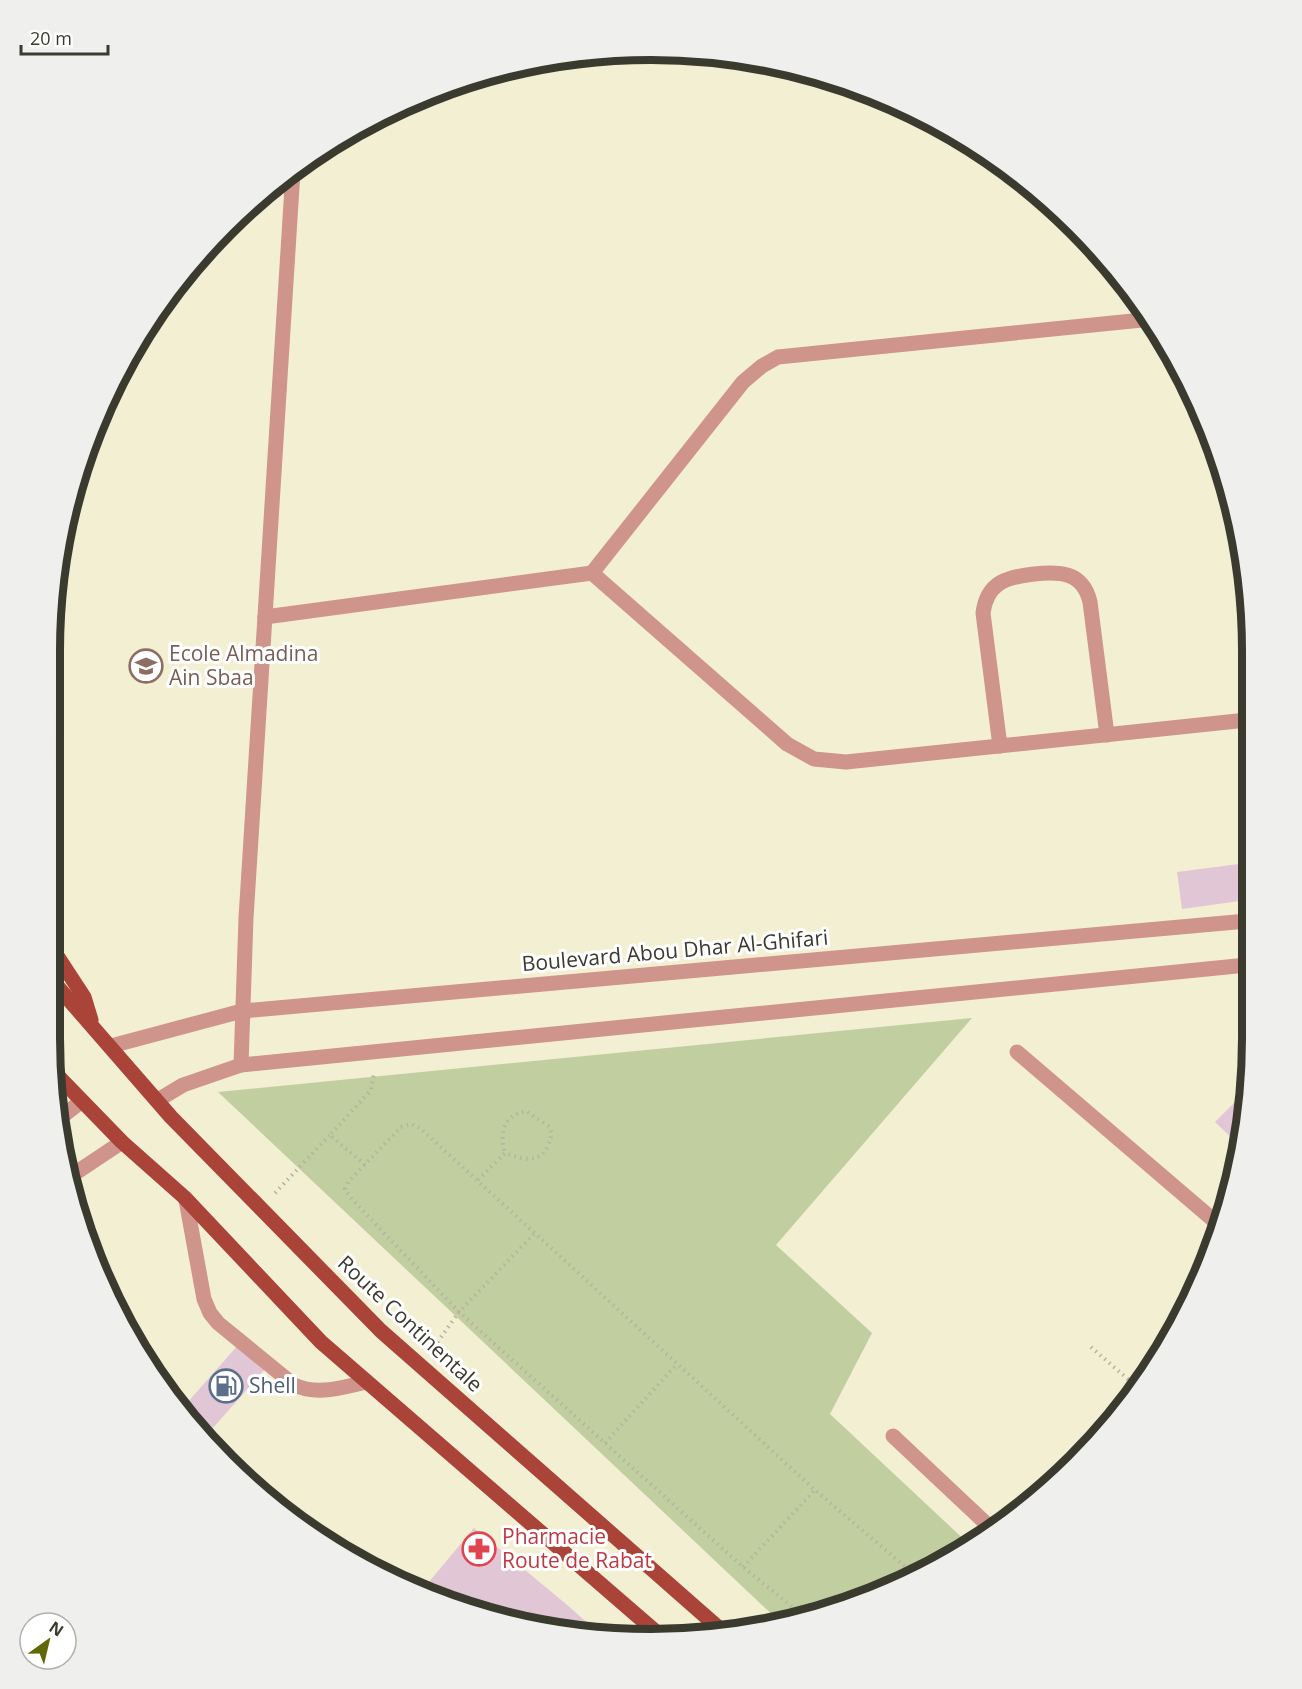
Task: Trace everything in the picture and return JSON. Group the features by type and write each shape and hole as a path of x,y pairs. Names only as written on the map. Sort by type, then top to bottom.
{"main road":[{"name":"Route Continentale","path":"60,960 84,997 93,1025"},
{"name":"Route Continentale","path":"60,989 158,1100 381,1331 716,1625"},
{"path":"61,1080 122,1142 186,1200 321,1342 653,1629"}],"street":[{"path":"242,1065 242,1011 292,181"},
{"path":"265,617 592,573 743,382 762,366 778,357 1140,320"},
{"path":"1000,746 983,613 987,596 992,588 1011,577 1060,572 1074,577 1082,584 1089,602 1107,735"},
{"path":"592,573 787,744 814,759 846,762 1242,721"},
{"name":"Boulevard Abou Dhar Al-Ghifari","path":"111,1046 242,1011 1242,921"},
{"path":"158,1100 183,1085 242,1065 1242,966"},
{"path":"1017,1052 1213,1220"},
{"path":"65,1114 82,1101"},
{"path":"76,1173 122,1142"},
{"path":"186,1200 204,1299 218,1323 294,1386 309,1392 321,1392 368,1382"},
{"path":"892,1436 986,1524"}],"path":[{"path":"260,1208 371,1090 377,1052"},
{"path":"526,1112 538,1119 552,1133 549,1145 540,1157 527,1161 505,1153 501,1141 503,1128 507,1119 518,1113 526,1112"},
{"path":"797,1611 743,1567 459,1312 350,1197 345,1189 349,1181 401,1127 411,1124 420,1128 815,1490 909,1570"},
{"path":"330,1135 365,1165"},
{"path":"478,1180 505,1153"},
{"path":"420,1366 459,1312 534,1234"},
{"path":"1091,1347 1131,1382"},
{"path":"605,1443 677,1364"},
{"path":"743,1567 815,1490"}],"green space":[{"path":"972,1018 776,1245 872,1333 830,1414 963,1539 912,1568 877,1584 841,1598 774,1616 218,1092"}],"building":[{"path":"1242,864 1242,901 1182,909 1177,872"},
{"path":"1239,1098 1233,1139 1215,1122"},
{"name":"Shell","path":"239,1344 266,1368 213,1428 187,1403"},
{"path":"474,1528 591,1626 536,1618 498,1609 427,1585"}],"place":[{"name":"Ecole Almadina Ain Sbaa","path":"146,666"},
{"name":"Shell","path":"226,1386"},
{"name":"Pharmacie Route de Rabat","path":"479,1549"}]}
